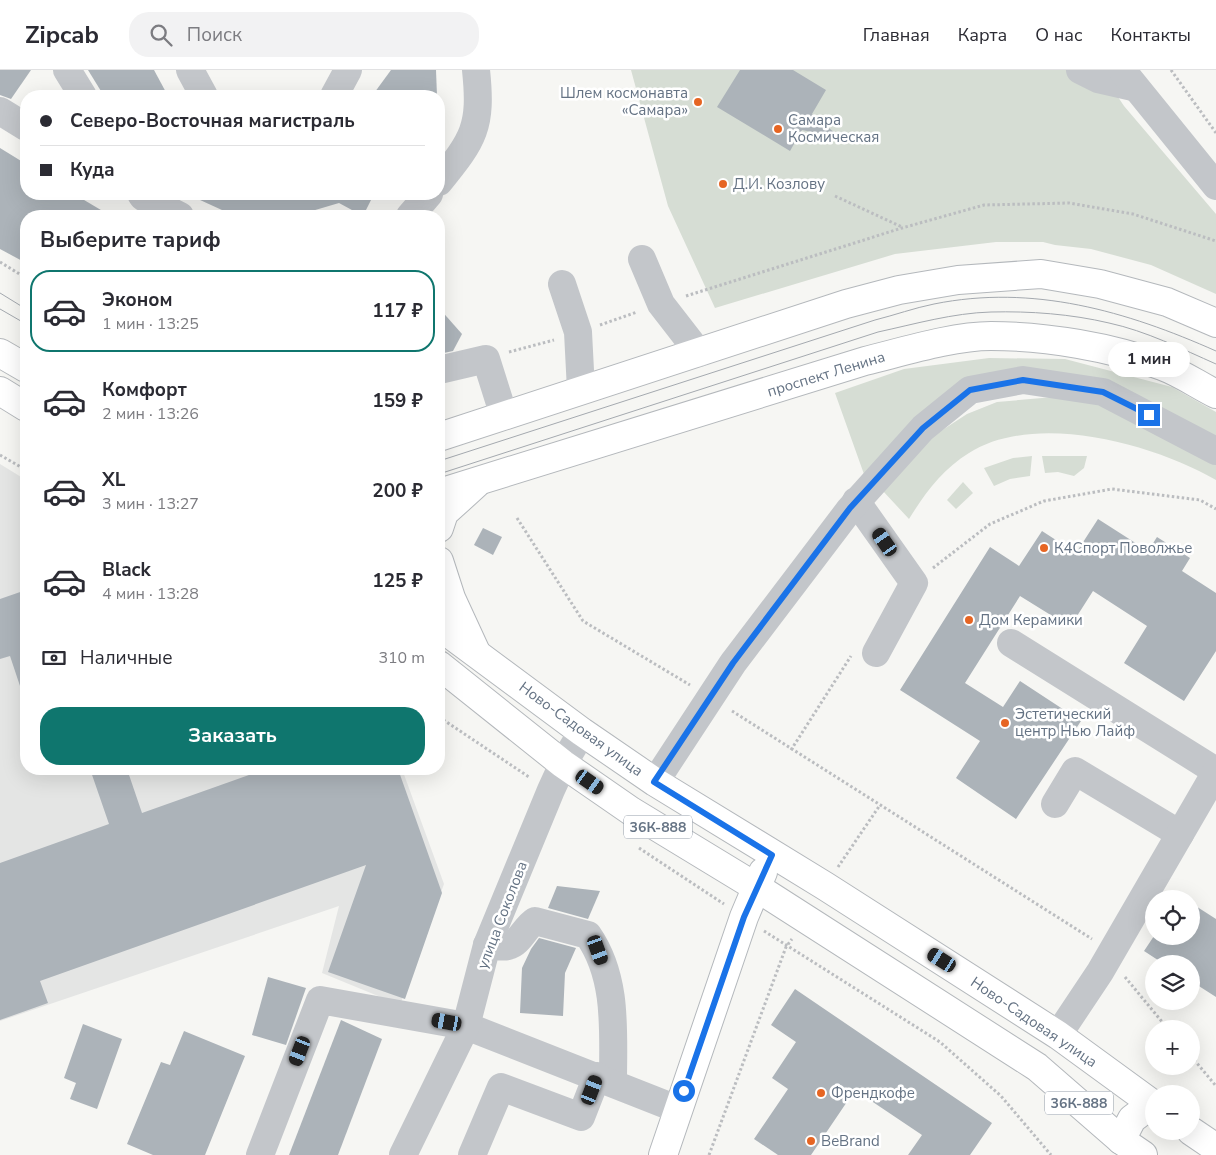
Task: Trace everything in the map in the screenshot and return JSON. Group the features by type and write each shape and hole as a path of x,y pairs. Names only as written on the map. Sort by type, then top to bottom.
{"main road":[{"path":"445,435 846,304 899,290 958,280 1041,274 1100,284 1167,302 1216,323"},
{"name":"проспект Ленина","path":"445,491 865,361 926,346 990,336 1047,340 1110,351 1162,366 1216,394"},
{"path":"0,353 20,365"},
{"path":"0,391 20,403"},
{"path":"445,512 480,481"},
{"path":"445,580 451,598 475,651"},
{"name":"Ново-Садовая улица","path":"445,630 582,732 654,782 825,886 1058,1035 1145,1099"},
{"name":"36К-888","path":"445,670 563,764 630,810 756,887 1037,1067 1132,1147"},
{"path":"663,1155 677,1109 756,887 772,855"},
{"path":"1132,1147 1132,1120 1145,1111"},
{"path":"1200,1137 1216,1148"}],"street":[{"path":"67,70 79,90"},
{"path":"190,70 201,90"},
{"path":"337,90 348,70"},
{"path":"445,175 464,152 478,123 479,92 476,70"},
{"path":"1080,70 1098,80 1128,78 1216,186"},
{"path":"0,111 20,123"},
{"path":"150,200 169,210"},
{"path":"415,210 424,200"},
{"path":"642,259 661,304 699,353"},
{"path":"562,284 578,332 581,390"},
{"path":"445,369 486,359 504,416"},
{"path":"654,782 733,663 856,502 923,428 970,390 1023,380 1103,392 1216,451"},
{"path":"856,502 914,583 876,653"},
{"path":"1011,643 1216,772 1108,957 1058,1035"},
{"name":"улица Соколова","path":"403,1155 466,1026 487,945 563,764 582,732"},
{"path":"1055,804 1075,771 1180,834"},
{"path":"472,1155 501,1088 581,1117 605,1079 613,1012 610,990 598,950 588,935 535,922 526,926 517,940 508,946 487,945"},
{"path":"260,1155 320,1000 466,1026 605,1079 677,1109"}],"path":[{"path":"1171,70 1216,133"},
{"path":"835,196 902,228"},
{"path":"486,359 578,332 902,228 984,205 1069,203 1133,214 1216,242"},
{"path":"0,262 20,274"},
{"path":"0,455 20,467"},
{"path":"914,583 990,524 1044,501 1112,489 1200,500 1216,509"},
{"path":"516,518 582,621 710,697 791,750 1090,937 1160,1020"},
{"path":"791,750 845,665"},
{"path":"709,1155 786,947"},
{"path":"1200,1067 1216,1086"}],"shaded area":[{"path":"631,70 1100,70 1124,106 1216,214 1216,294 1151,265 1091,249 1043,242 996,242 895,254 715,308 668,206"},
{"path":"989,358 1065,359 1172,387 1216,412 1216,446 1079,387 961,399 870,491 835,393 904,369"},
{"path":"1065,396 1115,407 1216,461 1216,480 1160,455 1128,445 1094,437 1027,434 996,441 960,459 935,482 909,519 882,490 921,444 967,414 997,402"},
{"path":"1032,456 1030,476 1010,479 994,486 984,468 1013,458"},
{"path":"1042,456 1087,456 1084,468 1074,476 1058,472 1045,473"},
{"path":"0,464 20,476 20,775 404,775 444,884 400,1005 322,973 339,906 0,1021"},
{"path":"963,482 973,493 956,509 947,500"}],"building":[{"path":"0,70 31,70 11,99 0,95"},
{"path":"88,70 154,70 165,90 100,90"},
{"path":"391,70 436,70 437,90 376,90"},
{"name":"Самара Космическая","path":"740,70 793,70 826,90 812,114 841,138 802,130 790,151 717,107"},
{"path":"0,148 20,160 20,200 84,200 101,210 20,210 20,260 0,249"},
{"path":"200,200 371,200 366,210 352,210 339,203 315,210 222,210"},
{"path":"445,315 462,334 453,351 445,353"},
{"path":"1098,519 1148,551 1157,537 1190,558 1182,571 1216,593 1216,651 1184,701 1124,663 1147,626 1093,591 1070,627 1020,596 965,683 1003,707 1020,681 1081,721 1016,819 956,778 980,741 900,690 990,547 1019,566 1042,531 1076,553"},
{"path":"483,528 502,537 493,555 474,545"},
{"path":"20,592 20,686 10,656 0,659 0,599"},
{"path":"92,775 129,775 142,813 249,775 400,775 442,893 405,999 328,972 366,865 40,981 48,1003 0,1020 0,863 109,824"},
{"path":"557,886 600,891 588,919 548,908"},
{"path":"1200,909 1216,919 1216,997 1200,987 1200,955 1150,955 1144,951 1148,945 1200,945"},
{"path":"539,938 576,948 565,973 563,1016 520,1013 522,968 531,949"},
{"path":"268,977 306,988 286,1045 252,1035"},
{"path":"795,989 992,1123 970,1155 908,1155 922,1135 855,1090 811,1155 778,1155 754,1139 788,1089 772,1078 796,1042 771,1025"},
{"path":"341,1020 382,1039 338,1155 289,1155"},
{"path":"83,1024 122,1039 97,1109 70,1099 76,1083 64,1078"},
{"path":"184,1031 245,1056 205,1155 153,1155 127,1144 161,1062 170,1065"}],"tram line":[{"path":"0,293 20,305"},
{"path":"445,459 875,320 934,304 1007,297 1078,305 1148,324 1216,351"},
{"path":"0,309 20,321"},
{"path":"445,472 878,332 963,314 1021,312 1065,315 1095,320 1123,326 1216,364"}],"place":[{"name":"Шлем космонавта «Самара»","path":"698,102"},
{"name":"Самара Космическая","path":"778,129"},
{"name":"Д.И. Козлову","path":"723,184"},
{"name":"К4Спорт Поволжье","path":"1044,548"},
{"name":"Дом Керамики","path":"969,620"},
{"name":"Эстетический центр Нью Лайф","path":"1005,723"},
{"name":"Френдкофе","path":"821,1093"},
{"name":"BeBrand","path":"811,1141"}],"route":[{"path":"684,1091 744,917 772,855 654,782 733,663 850,508 923,428 970,390 1023,380 1103,392 1149,415"}]}
